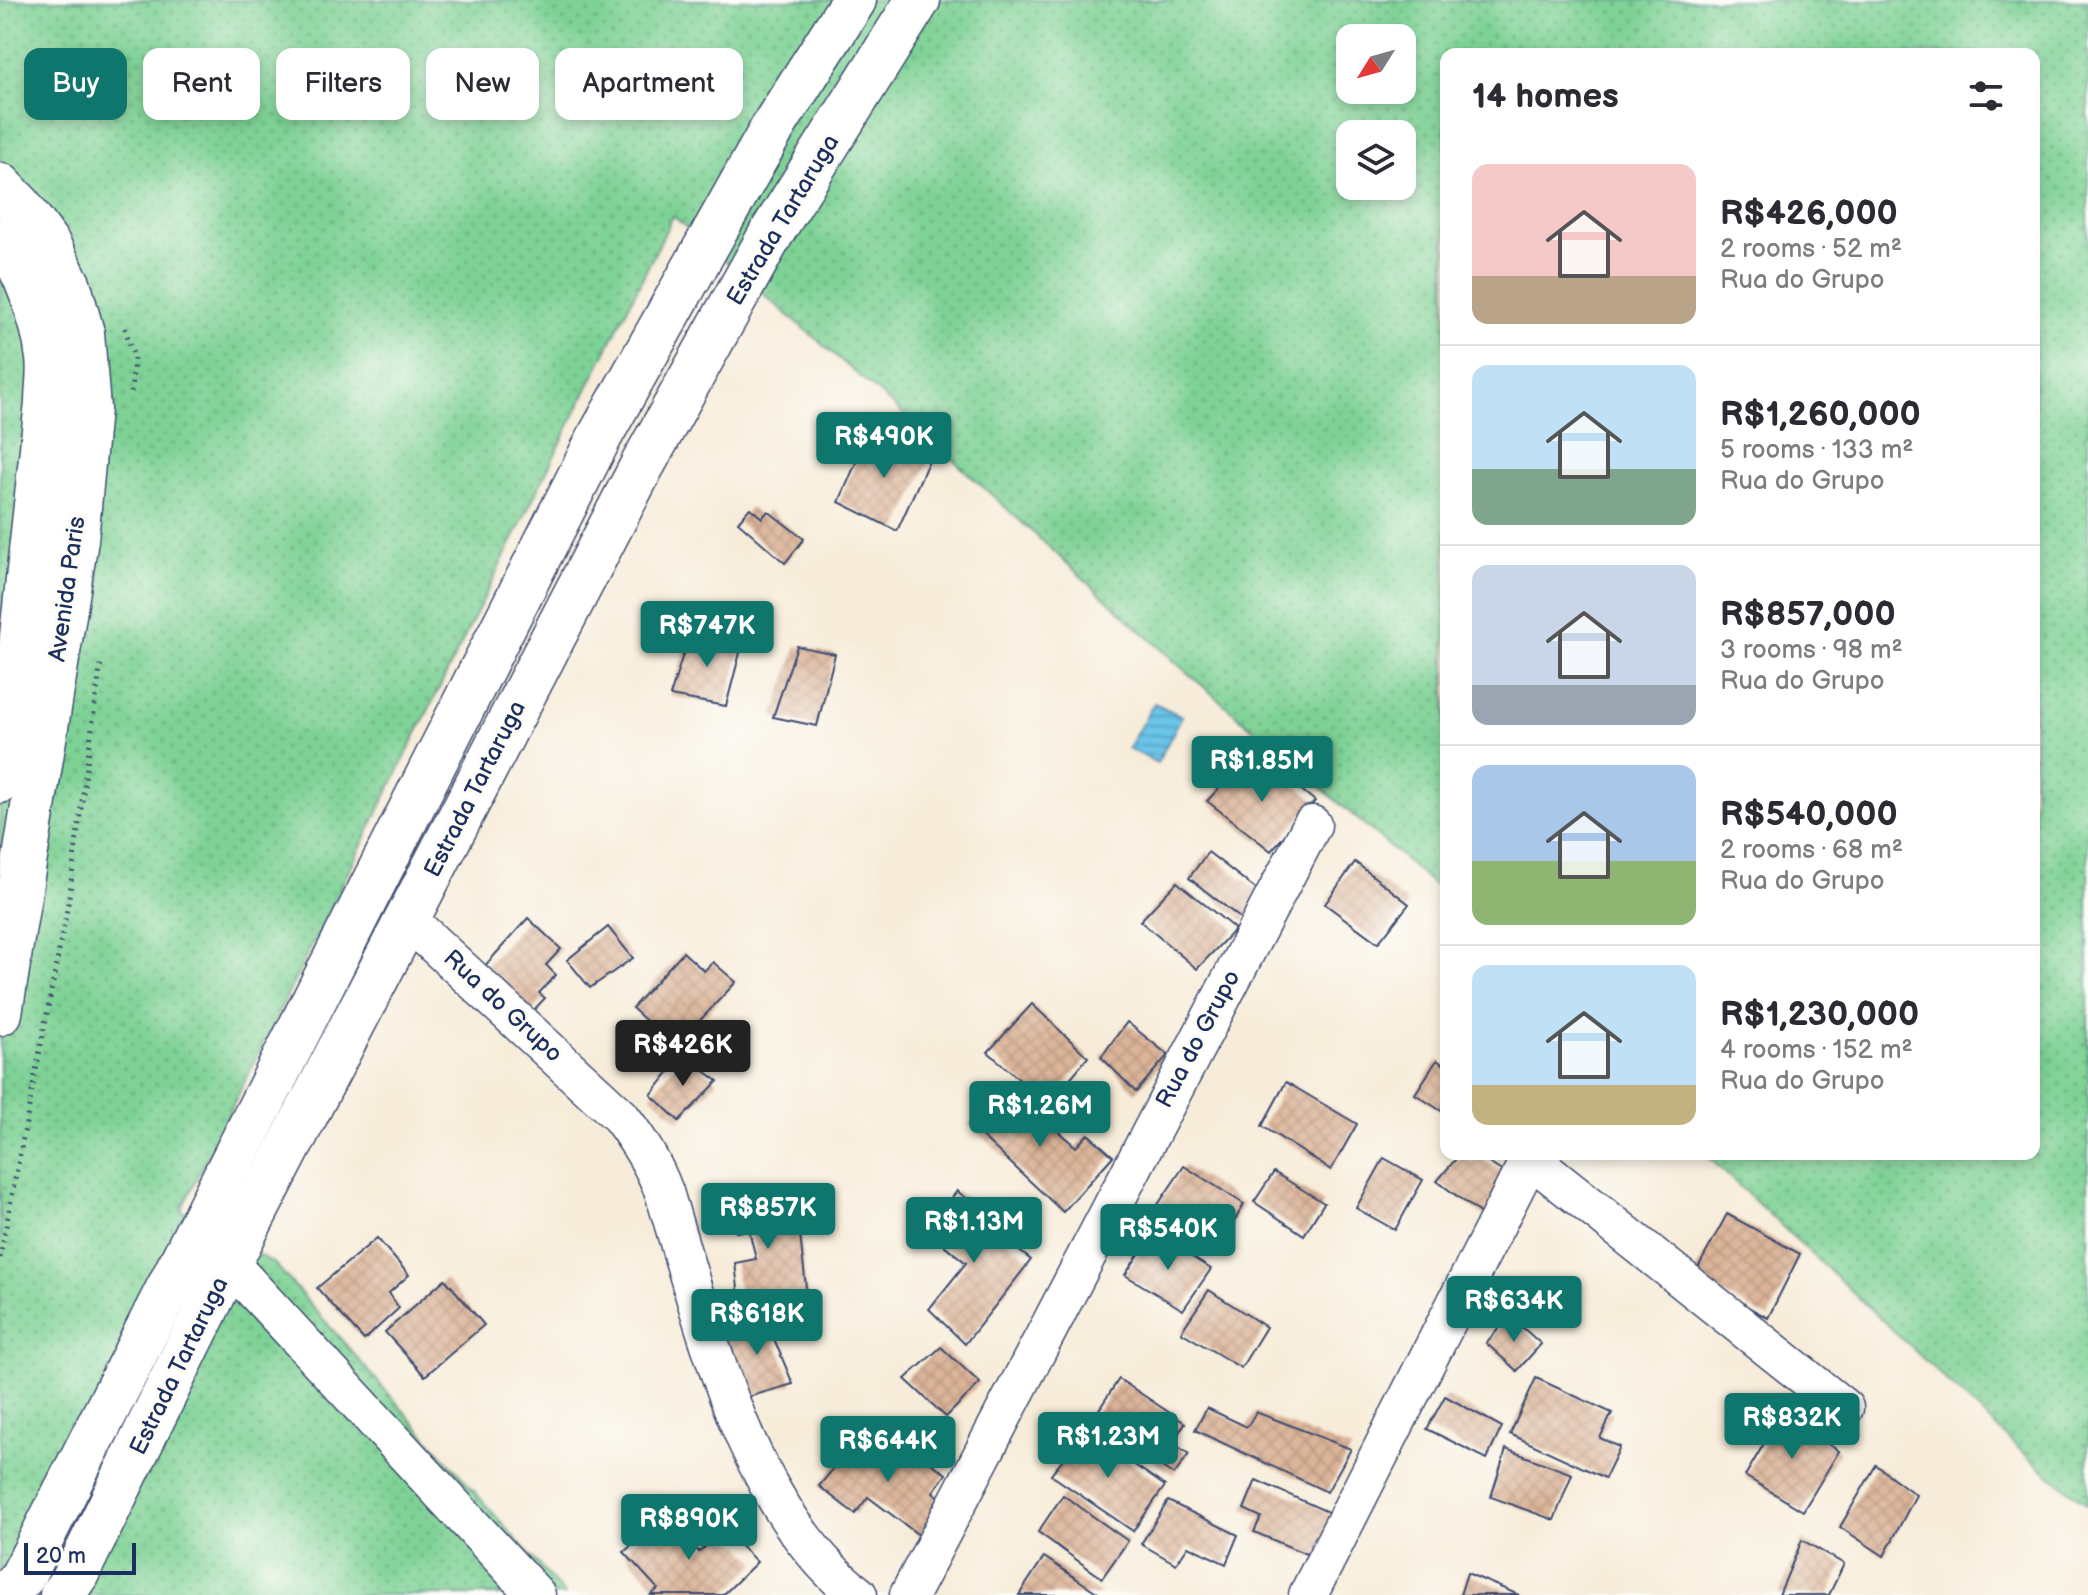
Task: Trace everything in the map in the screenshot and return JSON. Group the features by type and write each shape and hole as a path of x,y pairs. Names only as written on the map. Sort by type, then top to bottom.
{"street":[{"name":"Estrada Tartaruga","path":"5,1595 22,1577 600,436 776,122 854,0"},
{"name":"Estrada Tartaruga","path":"62,1595 76,1575 229,1263 643,464 771,234 918,0"},
{"name":"Avenida Paris","path":"0,185 49,246 69,286 82,333 88,409 76,540 0,1013"},
{"name":"Avenida Paris","path":"0,238 8,246 35,302 48,359 47,402 15,701 0,781"},
{"name":"Rua do Grupo","path":"909,1595 1312,825"},
{"name":"Rua do Grupo","path":"408,920 620,1116 641,1143 664,1192 724,1389 776,1499 817,1558 831,1574 858,1595"},
{"path":"1308,1595 1529,1160"},
{"path":"1536,1160 1844,1408"},
{"path":"229,1263 536,1595"}],"green space":[{"path":"0,0 2088,0 2088,1505 2030,1459 1711,1160 2040,1160 2040,48 1440,48 1440,890 1182,668 893,405 673,216 181,1210 275,1264 565,1595 0,1595"}],"water":[{"path":"1154,703 1182,716 1157,763 1128,748"}],"building":[{"path":"871,428 930,458 897,531 839,502"},
{"path":"750,508 762,518 768,511 804,539 785,563 738,522"},
{"path":"691,629 742,645 726,706 670,696"},
{"path":"797,646 835,654 817,726 773,717"},
{"path":"1244,762 1267,783 1277,770 1315,801 1271,851 1207,801"},
{"path":"1208,852 1262,894 1244,921 1189,878"},
{"path":"1355,862 1409,904 1378,943 1325,904"},
{"path":"1177,882 1235,929 1197,969 1140,921"},
{"path":"528,918 561,949 546,965 556,975 539,993 545,998 531,1013 482,969"},
{"path":"608,927 633,958 590,988 567,960"},
{"path":"683,952 704,971 713,962 736,982 675,1047 632,1008"},
{"path":"1032,1004 1088,1057 1048,1105 988,1052"},
{"path":"1127,1022 1168,1055 1136,1092 1101,1057"},
{"path":"683,1055 718,1081 679,1121 651,1095"},
{"path":"1437,1060 1440,1062 1440,1110 1415,1094"},
{"path":"1286,1082 1357,1124 1331,1170 1262,1126"},
{"path":"1008,1088 1076,1147 1088,1134 1113,1156 1063,1212 969,1124"},
{"path":"1384,1158 1423,1180 1395,1230 1356,1208"},
{"path":"1455,1160 1484,1160 1513,1178 1485,1217 1437,1181"},
{"path":"1184,1166 1244,1204 1219,1248 1155,1209"},
{"path":"1274,1172 1324,1203 1304,1235 1254,1202"},
{"path":"776,1189 781,1229 799,1226 807,1296 740,1305 735,1263 756,1259 749,1230 736,1232 730,1196"},
{"path":"957,1191 1014,1235 1008,1242 1031,1260 965,1344 929,1309 966,1263 927,1231"},
{"path":"1727,1214 1800,1254 1768,1318 1693,1277"},
{"path":"1153,1233 1211,1269 1183,1310 1125,1275"},
{"path":"377,1238 409,1275 389,1293 399,1308 364,1340 317,1288"},
{"path":"445,1279 484,1325 425,1376 385,1332"},
{"path":"1209,1290 1266,1327 1241,1368 1181,1332"},
{"path":"764,1315 793,1384 748,1397 723,1332"},
{"path":"1510,1316 1541,1344 1517,1371 1486,1343"},
{"path":"941,1347 980,1383 946,1417 905,1379"},
{"path":"1536,1378 1612,1413 1600,1438 1620,1447 1605,1478 1510,1434"},
{"path":"1119,1379 1185,1423 1172,1443 1189,1454 1174,1475 1092,1420"},
{"path":"1445,1396 1502,1427 1487,1459 1427,1429"},
{"path":"1788,1403 1801,1411 1794,1423 1839,1451 1803,1511 1745,1476"},
{"path":"1207,1408 1247,1427 1256,1412 1351,1449 1327,1492 1195,1430"},
{"path":"1084,1430 1165,1486 1133,1531 1051,1475"},
{"path":"861,1435 893,1464 907,1445 946,1474 933,1492 946,1502 920,1536 868,1497 855,1514 819,1486"},
{"path":"1506,1449 1572,1474 1554,1520 1491,1497"},
{"path":"1876,1465 1916,1495 1884,1556 1840,1527"},
{"path":"1256,1480 1337,1516 1318,1559 1254,1532 1261,1517 1244,1509"},
{"path":"1063,1495 1128,1541 1102,1578 1038,1532"},
{"path":"1168,1501 1238,1535 1226,1564 1188,1546 1176,1564 1141,1544"},
{"path":"665,1515 699,1552 724,1530 757,1562 723,1595 651,1595 658,1589 624,1552"},
{"path":"1802,1540 1844,1564 1829,1595 1779,1595"},
{"path":"1044,1557 1101,1595 1019,1595"},
{"path":"1467,1573 1519,1595 1460,1595"}]}
